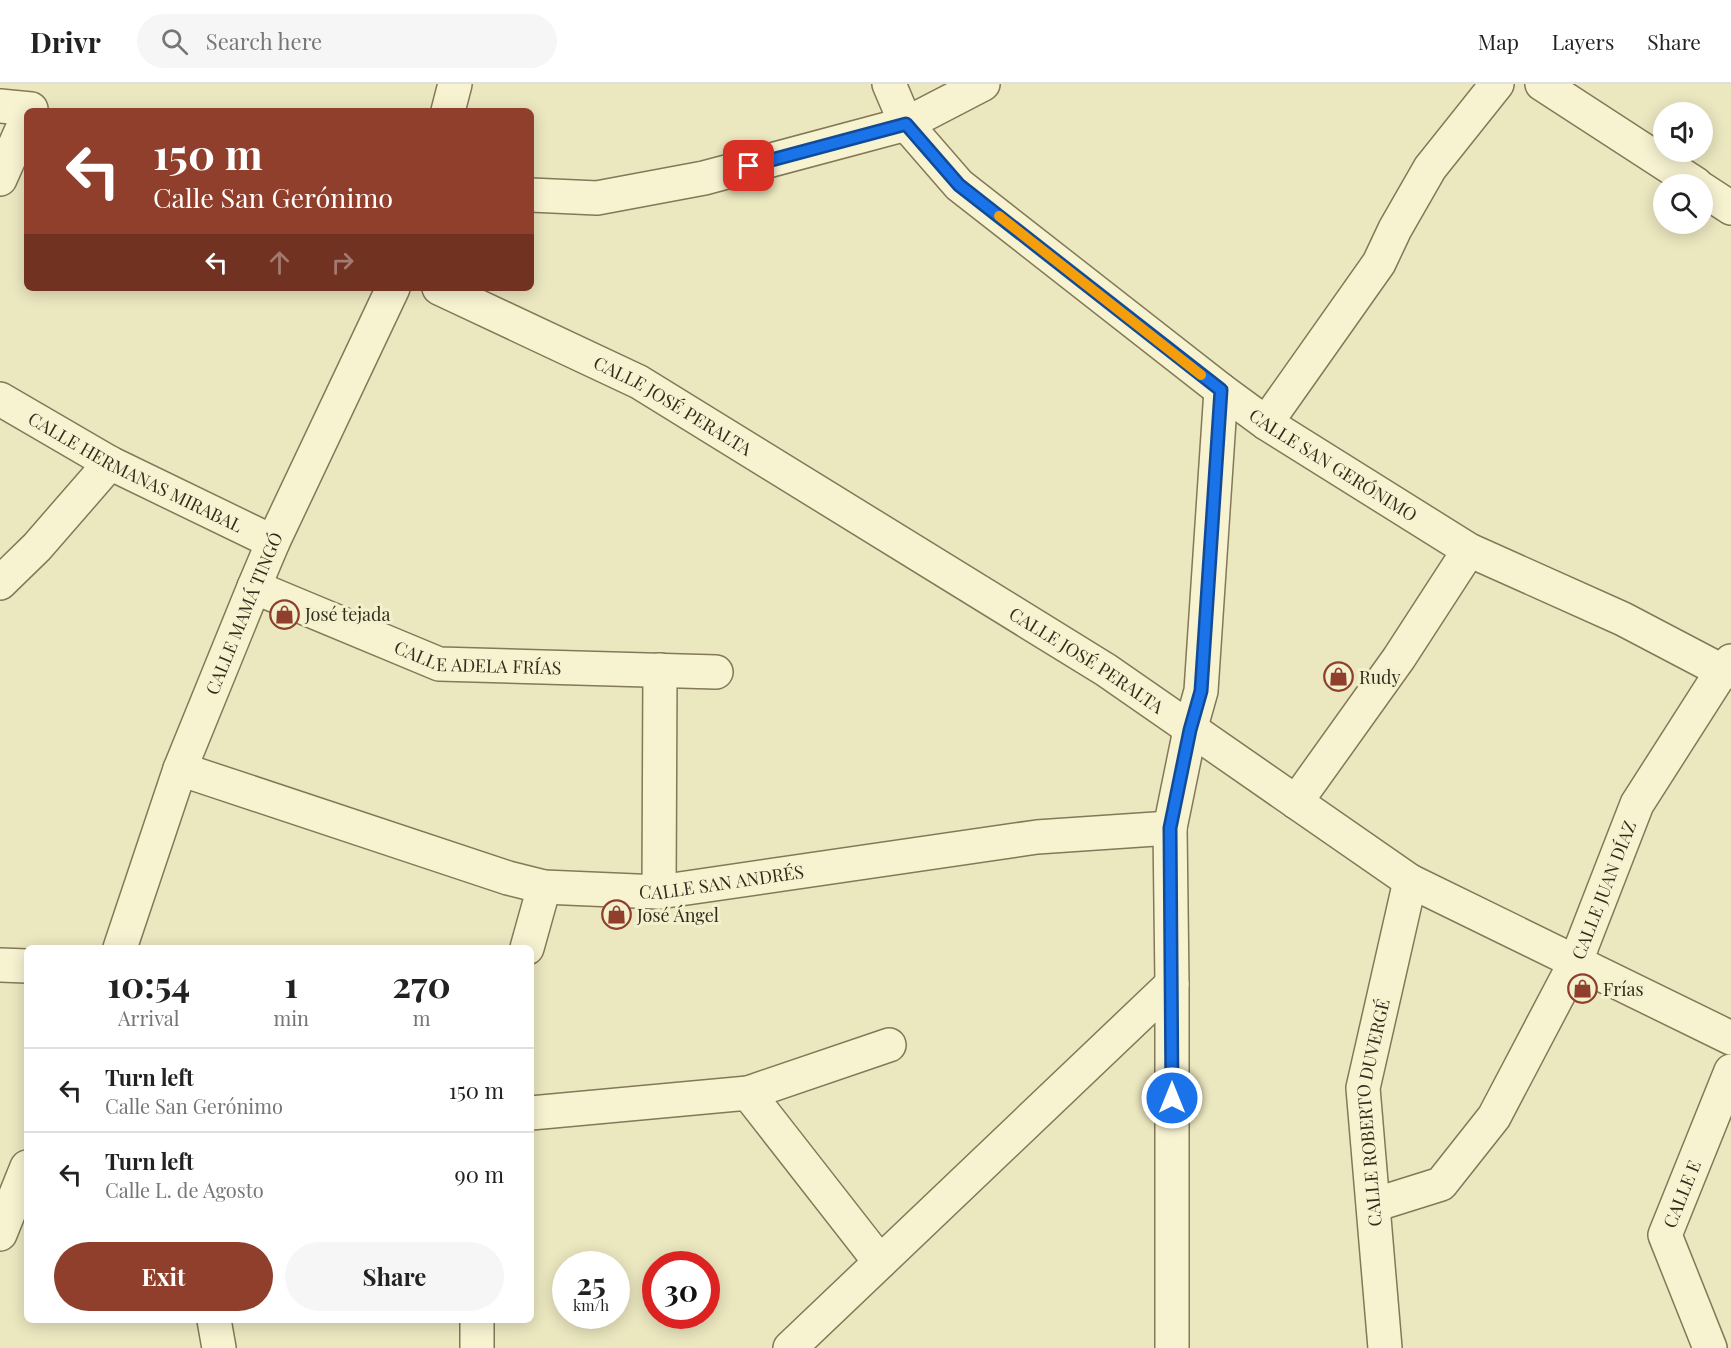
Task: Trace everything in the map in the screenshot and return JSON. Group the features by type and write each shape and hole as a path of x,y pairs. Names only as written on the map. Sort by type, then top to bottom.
{"street":[{"path":"449,108 455,84"},
{"name":"CALLE SAN GERÓNIMO","path":"889,84 906,124 959,185 1266,423 1470,550 1728,668"},
{"path":"534,195 597,198 694,180 906,124 983,84"},
{"path":"1266,423 1379,263 1395,229 1430,168 1497,84"},
{"path":"1542,84 1680,174"},
{"path":"0,179 24,112"},
{"path":"1713,196 1731,208"},
{"name":"CALLE MAMÁ TINGÓ","path":"124,945 180,769 254,587 392,291"},
{"name":"CALLE JOSÉ PERALTA","path":"445,291 639,382 1106,670 1410,881 1731,1038"},
{"path":"1172,1348 1170,828 1190,730 1201,691 1221,390"},
{"name":"CALLE HERMANAS MIRABAL","path":"1,402 110,463 273,542"},
{"path":"0,583 37,547 110,463"},
{"path":"1296,802 1399,658 1470,550"},
{"name":"CALLE ADELA FRÍAS","path":"254,587 439,664 716,672"},
{"name":"CALLE JUAN DÍAZ","path":"1374,1205 1441,1184 1494,1117 1576,961 1637,804 1728,668"},
{"path":"659,892 660,670"},
{"name":"CALLE SAN ANDRÉS","path":"180,769 508,878 544,887 659,892 1037,837 1170,828"},
{"name":"CALLE ROBERTO DUVERGÉ","path":"1386,1348 1363,1088 1410,881"},
{"path":"528,945 544,887"},
{"path":"0,965 24,966"},
{"path":"790,1348 1172,984"},
{"path":"534,1113 748,1093 889,1045"},
{"name":"CALLE E","path":"1710,1348 1665,1235 1731,1071"},
{"path":"748,1093 880,1262"},
{"path":"0,1234 24,1174"},
{"path":"215,1323 219,1348"},
{"path":"477,1323 477,1348"}],"slow traffic":[{"path":"999,216 1201,375"}],"place":[{"name":"José tejada","path":"284,614"},
{"name":"Rudy","path":"1338,677"},
{"name":"José Ángel","path":"616,915"},
{"name":"Frías","path":"1582,989"}],"route":[{"path":"749,166 906,124 959,185 1221,390 1201,691 1190,730 1170,828 1172,1098"}]}
